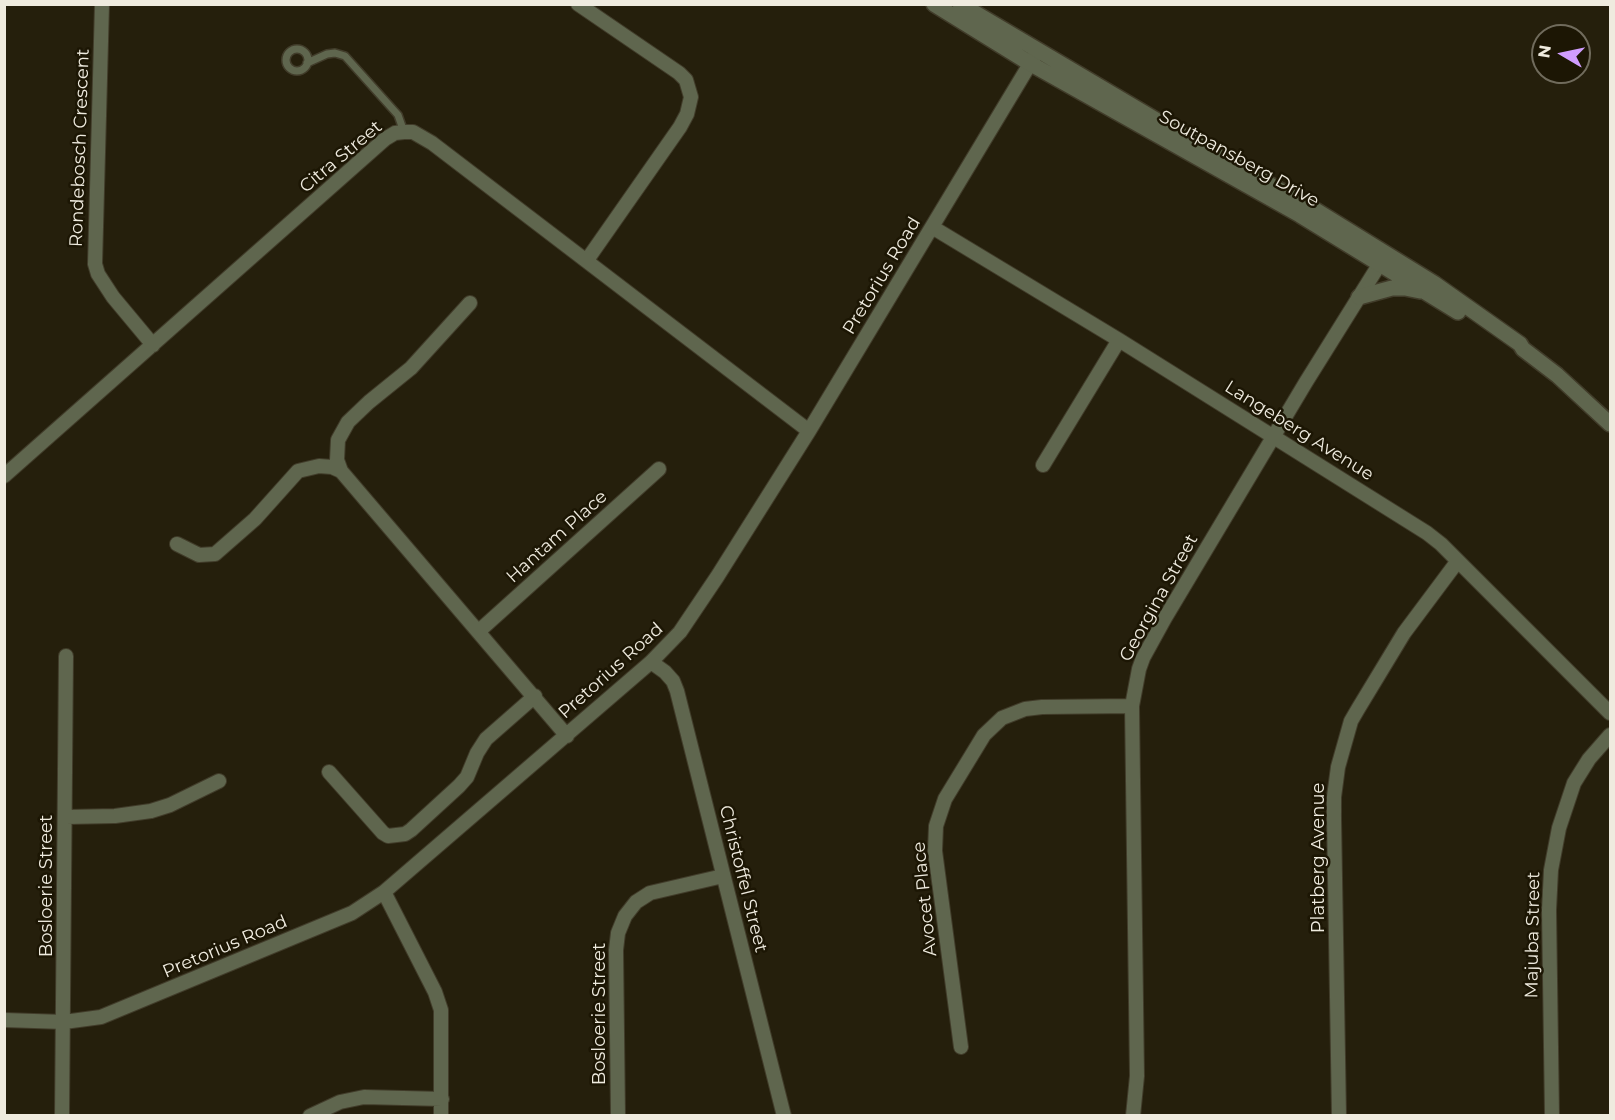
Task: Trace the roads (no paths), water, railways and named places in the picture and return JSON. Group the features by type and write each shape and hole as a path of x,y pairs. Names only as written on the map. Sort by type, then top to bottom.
{"street":[{"name":"Rondebosch Crescent","path":"102,4 95,264 98,274 113,297 153,345"},
{"path":"578,4 679,73 686,80 691,97 687,114 680,127 587,260"},
{"name":"Soutpansberg Drive","path":"934,4 1307,205 1429,293 1516,349 1523,349"},
{"name":"Soutpansberg Drive","path":"960,4 1035,57"},
{"name":"Pretorius Road","path":"4,1020 64,1022 87,1020 116,1012 352,913 384,892 651,662 690,620 809,431 1035,57"},
{"name":"Citra Street","path":"4,476 385,140 395,133 404,132 413,132 432,143 809,431"},
{"name":"Langeberg Avenue","path":"933,227 1274,436 1427,533 1441,544 1611,713"},
{"name":"Soutpansberg Drive","path":"1383,259 1435,284 1515,341 1611,424"},
{"name":"Georgina Street","path":"1133,1116 1137,1076 1132,706 1135,685 1143,658 1274,436 1383,259"},
{"path":"1359,297 1392,288 1429,293"},
{"path":"470,303 411,368 348,422 338,440 338,460 341,471 567,736"},
{"path":"1043,465 1119,340"},
{"path":"177,544 199,555 215,554 255,519 298,471 319,466 332,467 341,471"},
{"name":"Hantam Place","path":"479,632 659,469"},
{"name":"Platberg Avenue","path":"1339,1116 1334,818 1338,767 1351,721 1404,633 1457,562"},
{"name":"Bosloerie Street","path":"62,1116 66,656"},
{"name":"Christoffel Street","path":"651,662 665,672 673,681 677,691 784,1116"},
{"path":"329,772 383,833 388,836 405,834 459,786 467,777 483,743 535,696"},
{"name":"Avocet Place","path":"961,1047 935,851 936,826 945,799 984,735 1002,718 1025,709 1042,707 1132,706"},
{"name":"Majuba Street","path":"1552,1116 1549,910 1551,870 1559,828 1574,783 1589,759 1611,735"},
{"path":"66,817 115,816 151,811 170,805 219,781"},
{"name":"Bosloerie Street","path":"618,1116 616,950 618,933 636,902 650,893 723,876"},
{"path":"384,892 439,1003 442,1026 441,1116"},
{"path":"310,1116 340,1102 364,1097 442,1099"}],"lane":[{"path":"308,63 327,54 335,53 345,56 394,110 404,132"}]}
